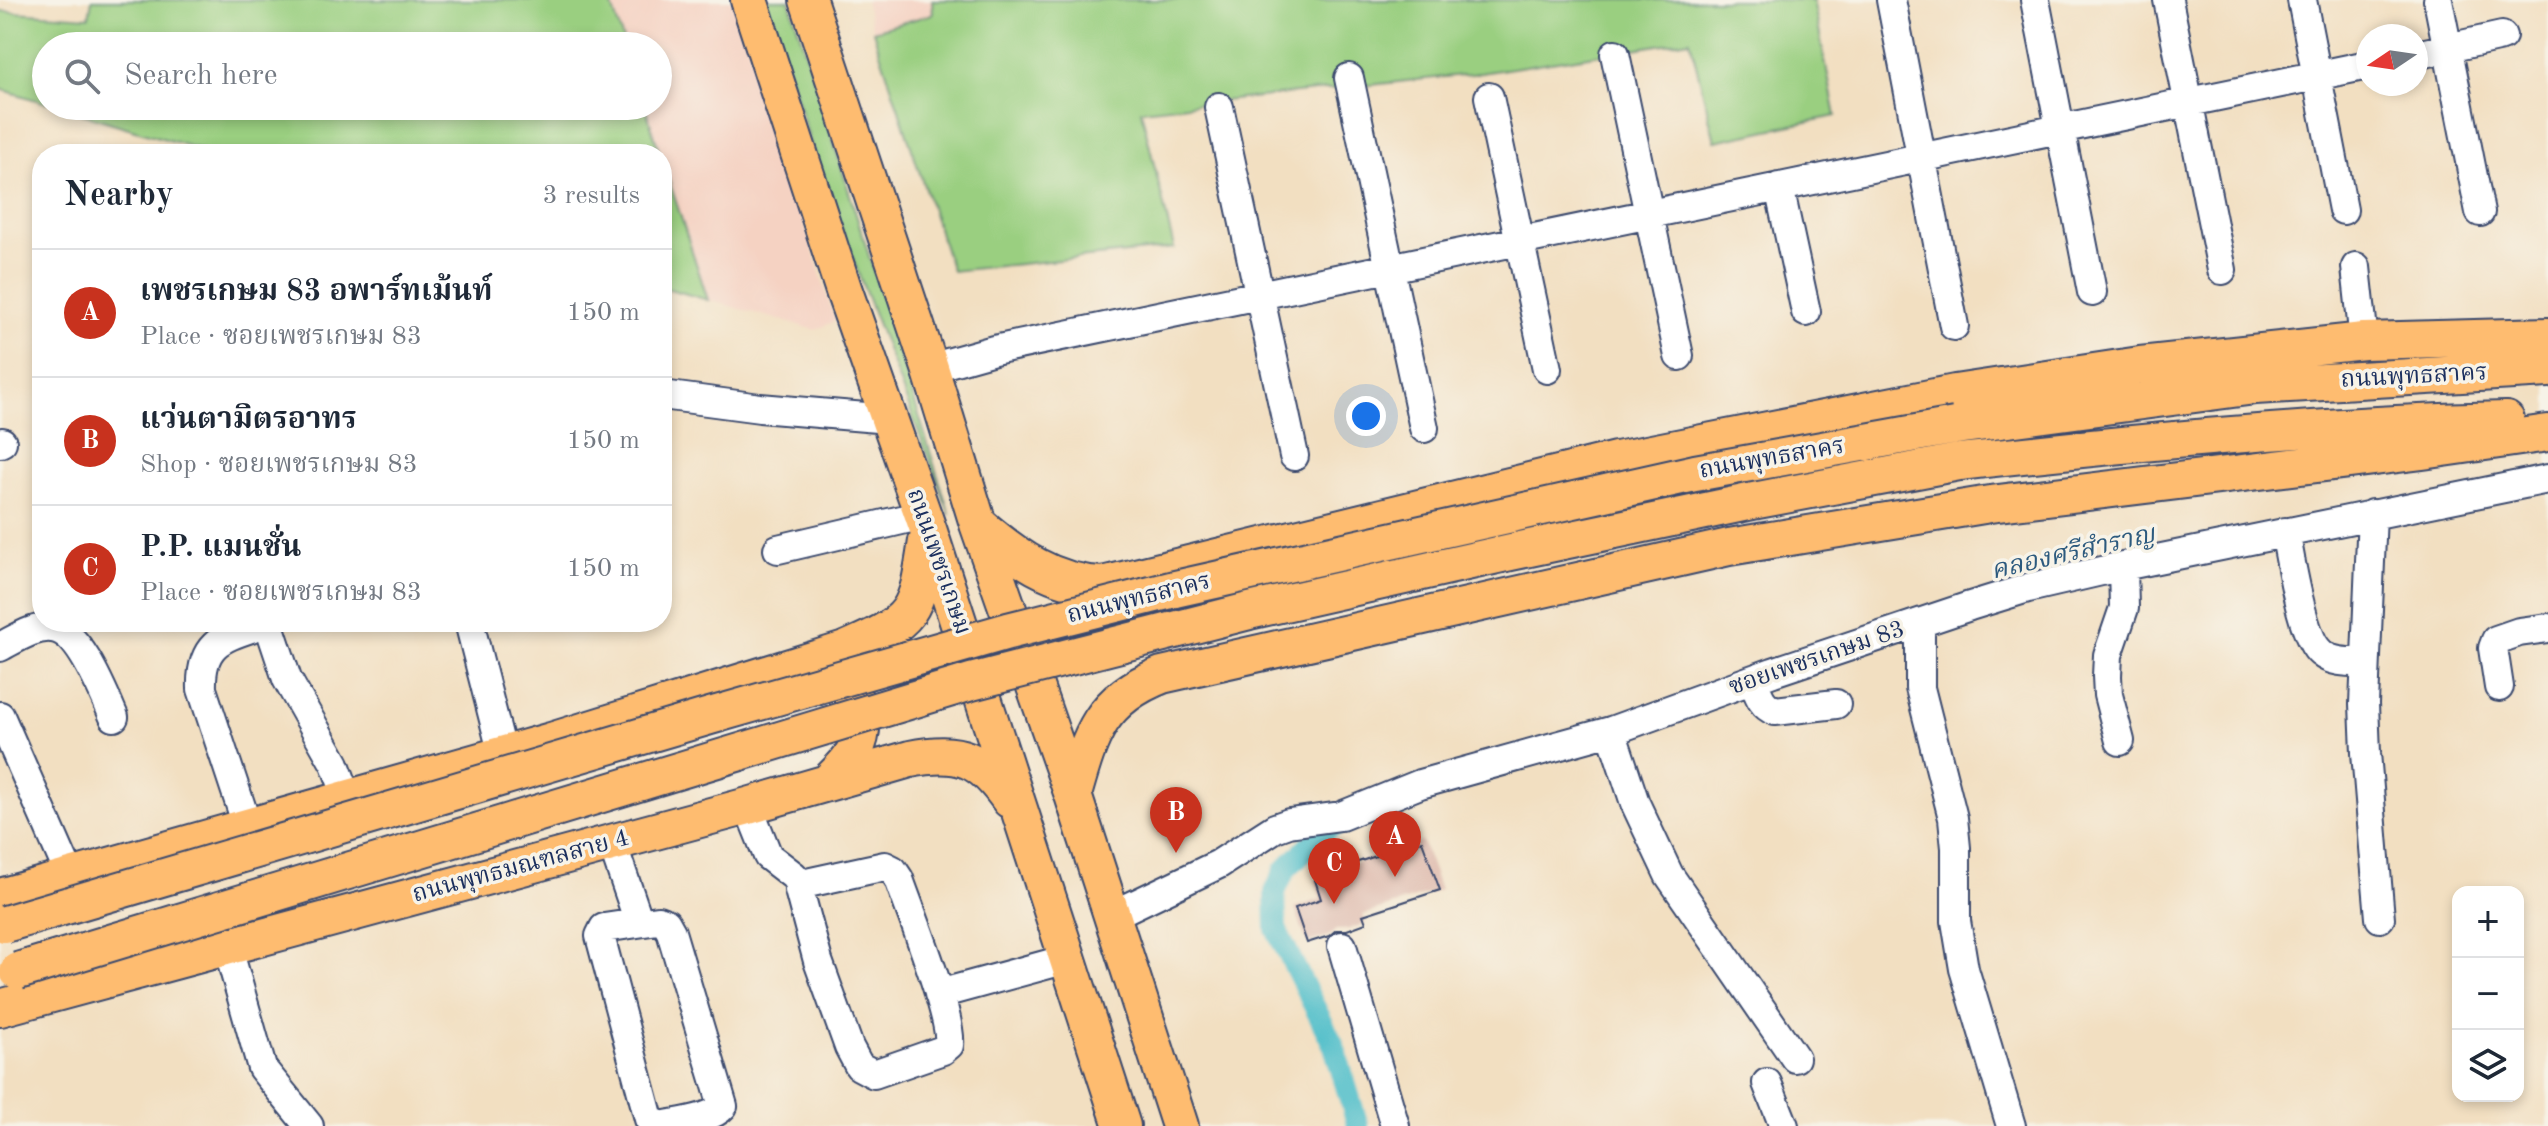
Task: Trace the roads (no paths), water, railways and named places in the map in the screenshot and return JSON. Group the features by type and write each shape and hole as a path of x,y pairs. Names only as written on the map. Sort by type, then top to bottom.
{"main road":[{"name":"ถนนเพชรเกษม","path":"749,0 926,524 1122,1126"},
{"name":"ถนนเพชรเกษม","path":"808,0 930,368 978,524 1073,795 1180,1126"},
{"path":"978,524 1012,553 1036,567 1081,585 1103,585 1616,460 1955,393 2140,365 2364,341 2548,336"},
{"name":"ถนนพุทธสาคร","path":"2,916 1008,631 1204,582 1680,476 1955,426 2255,386 2548,369"},
{"name":"ถนนพุทธสาคร","path":"1020,670 1249,611 1465,563 1753,501 1959,462 2128,444 2406,422 2548,419"},
{"path":"1073,795 1094,732 1114,702 1136,685 1162,675 1744,544 1990,504 2548,433"},
{"path":"2,916 71,878 503,755 797,667 877,637 897,624 917,600 926,524"},
{"path":"1282,541 1248,560 1236,571 1231,586 1232,608 1237,623 1248,633 1274,642 1300,642"},
{"path":"797,667 817,668 836,676 851,690 859,704 862,723 857,748 847,764 827,783"},
{"name":"ถนนพุทธมณฑลสาย 4","path":"9,974 956,686 1020,670"},
{"name":"ถนนพุทธมณฑลสาย 4","path":"0,1008 748,806 910,759 938,754 957,755 979,764 996,779 1020,815"}],"street":[{"path":"1891,0 1954,326"},
{"path":"2035,0 2092,292"},
{"path":"2168,0 2222,270"},
{"path":"2302,0 2343,210"},
{"path":"2438,0 2480,212"},
{"path":"2428,53 2502,36"},
{"path":"1615,54 1679,356"},
{"path":"930,368 994,350 2356,67"},
{"path":"1349,78 1424,428"},
{"path":"1489,97 1547,369"},
{"path":"1219,107 1294,456"},
{"path":"1779,187 1806,312"},
{"path":"2356,267 2364,341"},
{"path":"672,396 760,408 889,419"},
{"name":"ซอยเพชรเกษม 83","path":"1113,915 1219,864 1275,828 1289,823 1341,816 1420,784 1611,731 2028,588 2548,479"},
{"path":"2372,514 2364,662 2366,753 2380,918"},
{"path":"778,549 926,524"},
{"path":"2285,532 2300,605 2312,643 2330,659 2364,662"},
{"path":"2120,741 2108,695 2107,676 2108,655 2124,608 2123,566"},
{"path":"1920,624 1920,688 1953,818 1956,921 1964,969 2011,1126"},
{"path":"2499,687 2493,648 2496,640 2519,632 2548,628"},
{"path":"0,647 32,631"},
{"path":"65,632 76,643 114,717"},
{"path":"241,632 225,638 210,634 201,668 202,689 248,828"},
{"path":"271,632 287,679 335,764 348,799"},
{"path":"472,632 503,755"},
{"path":"1753,680 1762,702 1775,711 1836,704"},
{"path":"0,716 71,878"},
{"path":"1611,731 1635,803 1669,875 1795,1058"},
{"path":"748,806 768,856 794,876 801,887 800,901 818,961 849,1047 864,1071 874,1074 943,1050 949,1045 950,1037 939,994 899,879 893,870 885,866 872,868 801,887"},
{"path":"612,843 639,922"},
{"path":"658,920 666,923 671,932 723,1099 720,1110 660,1126 649,1119 600,936 604,928 639,922 658,920"},
{"path":"227,945 262,1068 309,1126"},
{"path":"1342,946 1395,1126"},
{"path":"939,994 1067,959"},
{"path":"1767,1083 1784,1126"}],"waterway":[{"path":"1349,817 1323,832 1285,870 1275,892 1276,929 1334,1046 1358,1126"}],"place":[{"name":"แว่นตามิตรอาทร","path":"1176,853"},
{"name":"เพชรเกษม 83 อพาร์ทเม้นท์","path":"1395,877"},
{"name":"P.P. แมนชั่น","path":"1334,904"}],"water label":[{"name":"คลองศรีสำราญ","path":"2073,553"}]}
